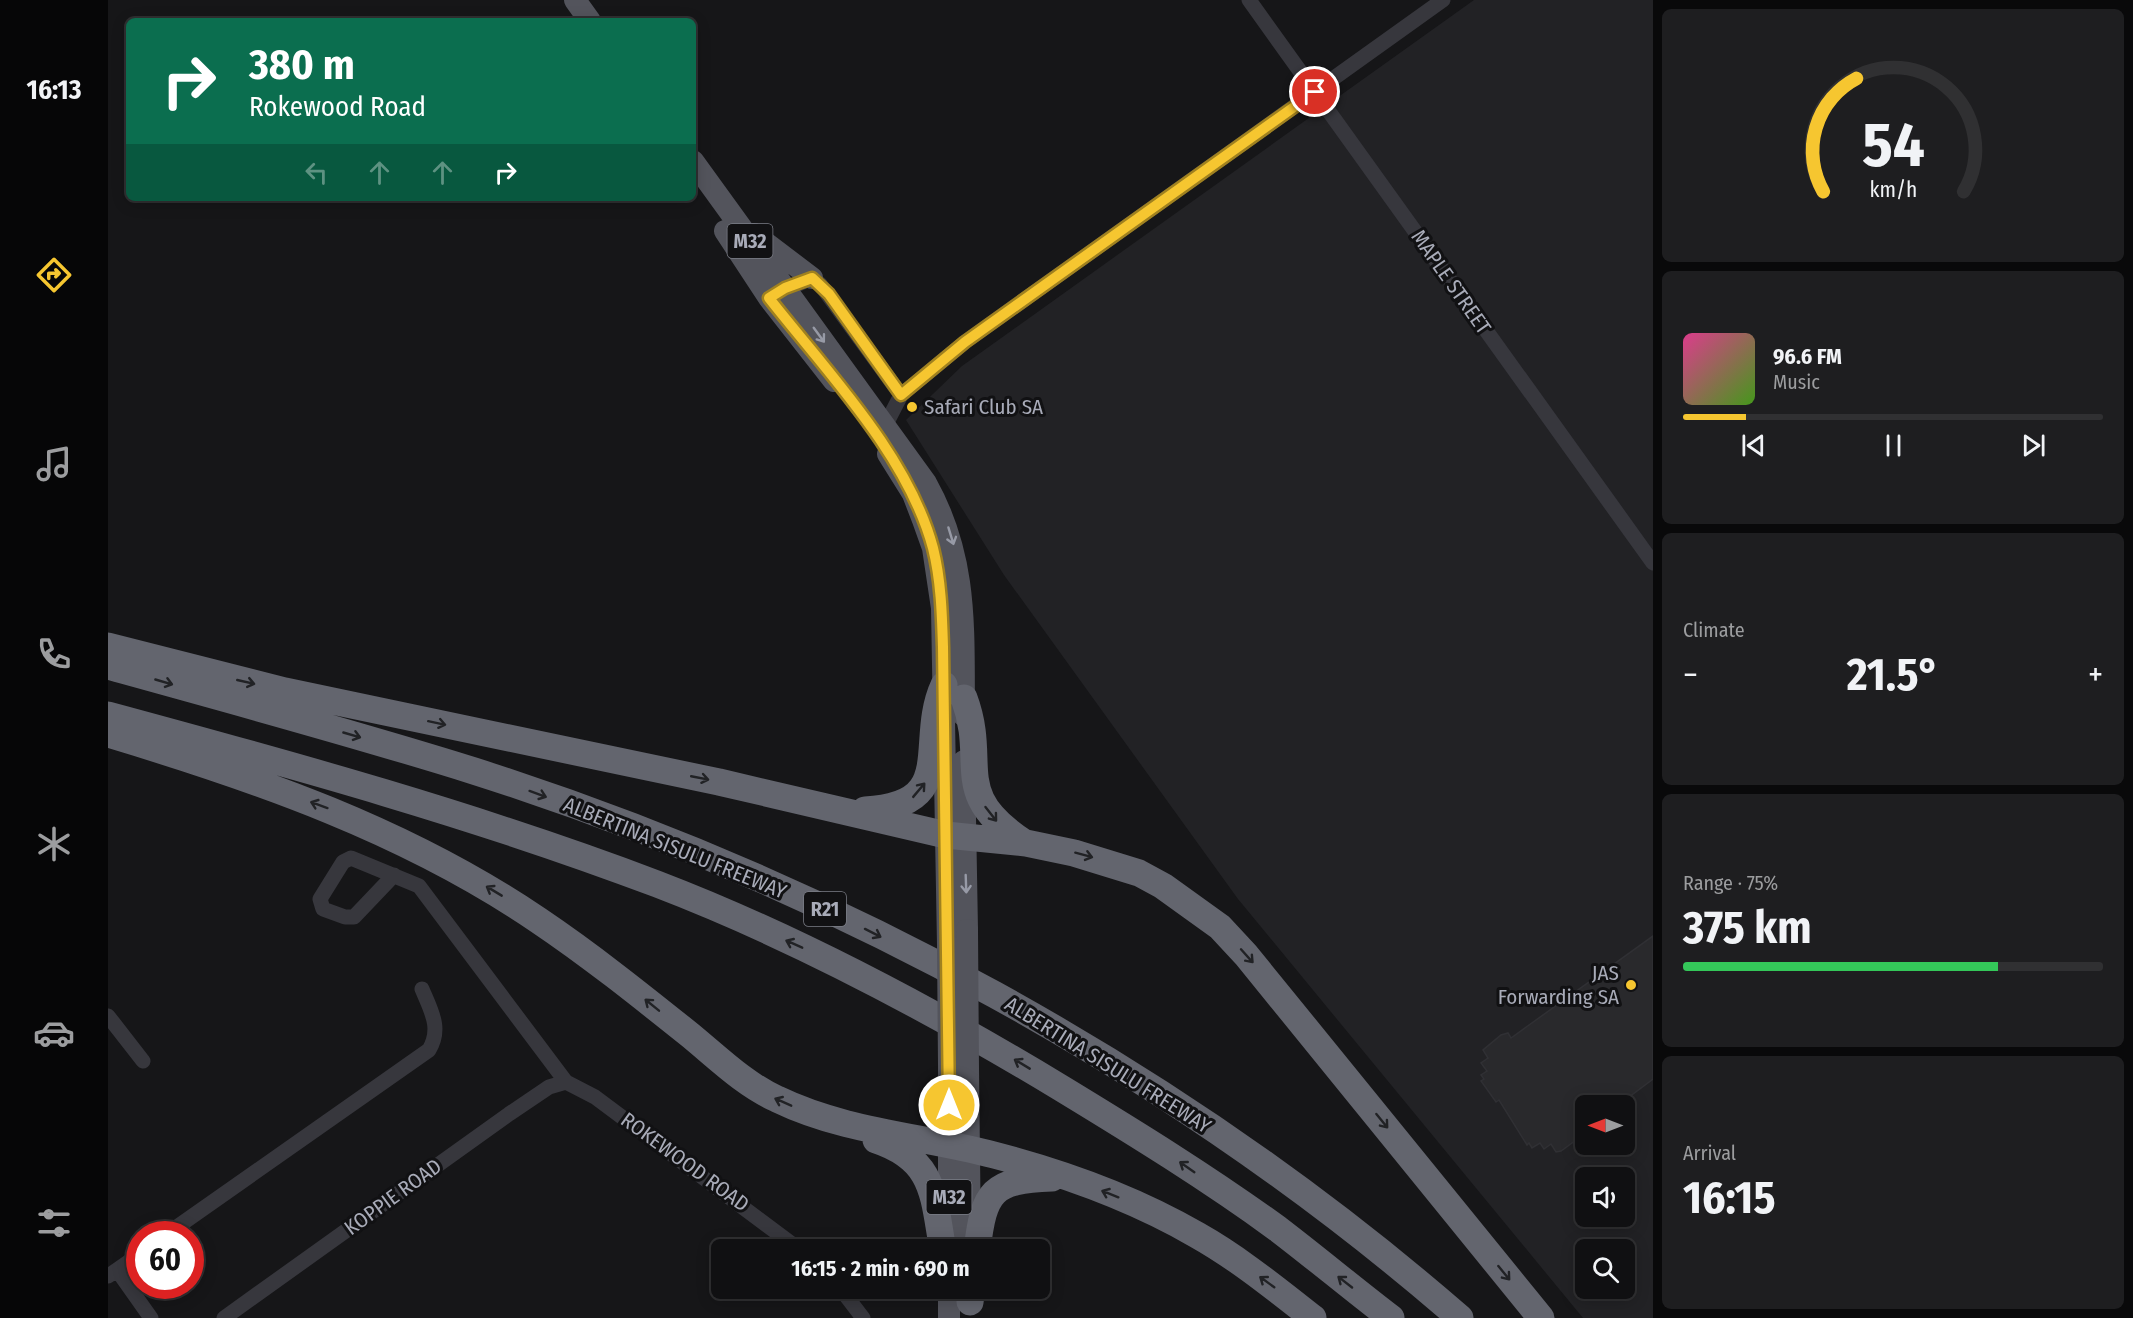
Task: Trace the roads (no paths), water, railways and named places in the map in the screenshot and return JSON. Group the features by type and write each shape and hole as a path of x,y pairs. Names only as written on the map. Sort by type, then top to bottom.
{"highway":[{"path":"108,646 285,691 719,782 955,836 1026,843 1074,853 1139,873 1191,904 1220,927 1292,1009 1541,1318"},
{"name":"ALBERTINA SISULU FREEWAY","path":"108,666 476,772 625,825 746,873 848,920 989,992 1124,1071 1268,1167 1352,1229 1460,1318"},
{"path":"846,812 892,807 911,799 923,787 931,767 937,711 954,692 969,714 972,766 980,799 997,822 1026,843"},
{"name":"ALBERTINA SISULU FREEWAY","path":"108,716 381,790 524,836 660,885 856,972 981,1040 1159,1147 1278,1229 1391,1318"},
{"path":"108,734 338,812 443,862 506,899 586,954 756,1087 805,1112 838,1122 959,1147 1065,1178 1154,1212 1197,1234 1246,1267 1313,1318"},
{"path":"838,1122 854,1132 892,1145 925,1173 935,1196 941,1239"},
{"path":"979,1239 986,1204 999,1187 1020,1180 1065,1178"}],"main road":[{"path":"575,0 588,18"},
{"name":"M32","path":"696,165 777,293 913,494 933,548 954,692"},
{"name":"M32","path":"696,186 777,293 885,426 926,483 947,524 954,548 964,614 954,692 955,836 948,945 959,1067"},
{"path":"716,195 758,238 812,278"},
{"name":"M32","path":"950,1239 959,1147 959,1067 967,930 955,836"},
{"name":"M32","path":"959,1147 969,1239"}],"street":[{"name":"MAPLE STREET","path":"1249,0 1653,563"},
{"path":"885,426 901,395 920,377 974,335 1443,0"},
{"path":"777,293 812,278 829,294 901,395"},
{"path":"394,875 354,916 345,917 323,909 320,898 343,862 351,858 394,875 419,886 566,1082"},
{"path":"186,1221 429,1050 434,1041 436,1023 422,989"},
{"path":"108,1016 142,1061"},
{"name":"ROKEWOOD ROAD","path":"566,1082 582,1088 604,1103 785,1239"},
{"name":"KOPPIE ROAD","path":"224,1318 509,1114 549,1087 566,1082"},
{"path":"126,1264 112,1273 152,1318"},
{"path":"848,1299 863,1318"}],"place":[{"name":"Safari Club SA","path":"912,407"},
{"name":"JAS Forwarding SA","path":"1631,985"}]}
